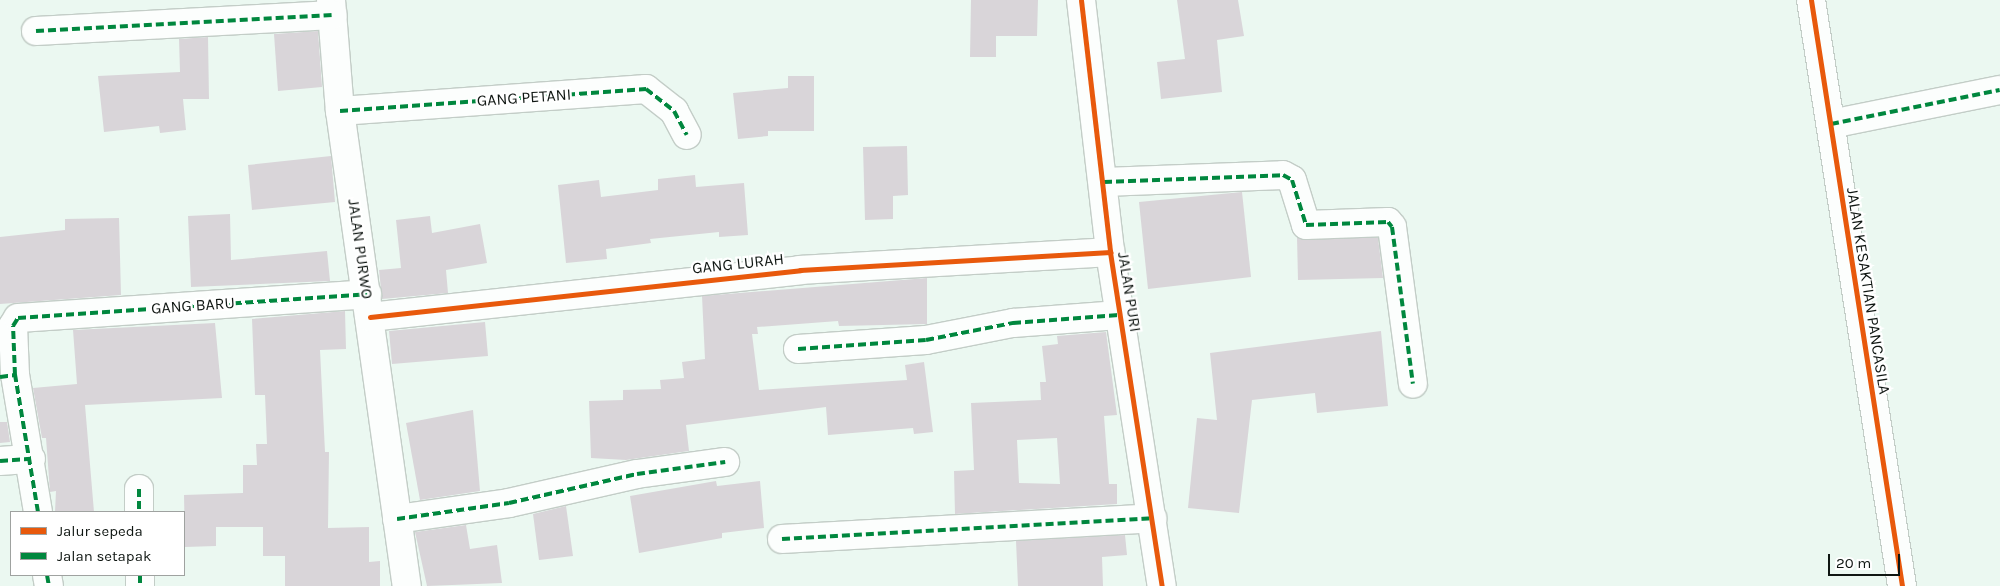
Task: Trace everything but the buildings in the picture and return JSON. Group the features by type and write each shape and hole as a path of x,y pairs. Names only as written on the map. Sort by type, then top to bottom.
{"street":[{"name":"JALAN PURI","path":"1081,0 1104,182 1110,252 1162,586"},
{"name":"JALAN KESAKTIAN PANCASILA","path":"1811,0 1900,573"},
{"path":"36,31 332,8"},
{"name":"JALAN PURWO","path":"332,8 340,111 369,305 407,586"},
{"name":"GANG PETANI","path":"340,111 646,90 674,111 687,134"},
{"path":"1831,124 2000,90"},
{"path":"1104,182 1283,175 1292,180 1306,225 1391,224 1413,384"},
{"name":"GANG LURAH","path":"369,305 800,270 1110,252"},
{"name":"GANG BARU","path":"8,376 12,326 18,318 369,305"},
{"path":"798,349 926,340 1012,322 1119,315"},
{"path":"8,376 31,459 38,511"},
{"path":"0,461 31,459"},
{"path":"397,519 509,503 637,474 725,462"},
{"path":"782,539 1152,518"}],"marked path":[{"path":"36,31 333,15"},
{"path":"340,111 646,89 674,111 687,135"},
{"path":"1831,124 2000,90"},
{"path":"1104,182 1283,175 1292,180 1306,225 1388,222 1392,227 1413,384"},
{"path":"38,511 15,375 13,326 18,318 367,294"},
{"path":"798,349 926,340 1013,323 1119,315"},
{"path":"0,377 15,375"},
{"path":"0,461 31,459"},
{"path":"397,519 509,503 637,474 725,462"},
{"path":"139,489 139,511"},
{"path":"782,539 1152,518"},
{"path":"47,576 49,586"},
{"path":"140,576 140,586"}],"cycle path":[{"path":"1081,0 1110,252 1162,586"},
{"path":"1811,0 1902,586"},
{"path":"370,317 800,270 1110,252"}]}
